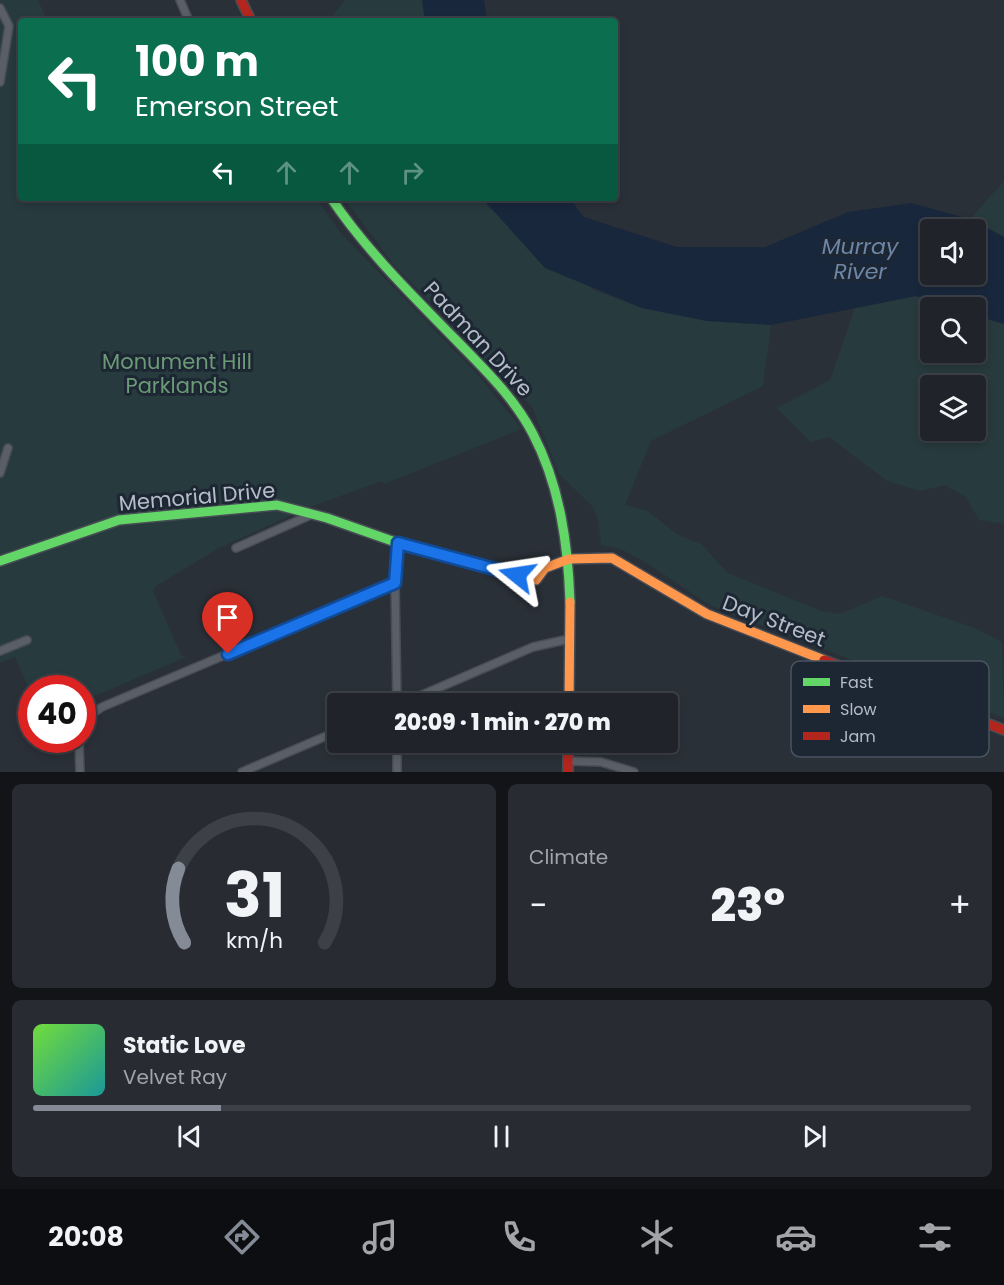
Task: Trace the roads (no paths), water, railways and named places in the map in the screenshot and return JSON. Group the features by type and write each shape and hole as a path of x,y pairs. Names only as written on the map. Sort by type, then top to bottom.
{"street":[{"path":"180,0 188,18"},
{"path":"241,0 250,18"},
{"path":"0,8 9,26 0,82"},
{"name":"Padman Drive","path":"333,201 363,242 501,387 529,425 545,456 557,490 569,559 569,693"},
{"path":"0,473 8,448"},
{"name":"Memorial Drive","path":"0,561 101,526 136,518 277,505 313,514 398,543 536,580 545,568 569,559"},
{"path":"236,548 313,514"},
{"path":"398,543 395,583 399,693"},
{"name":"Day Street","path":"569,559 612,558 707,614 827,661"},
{"path":"96,711 395,583"},
{"path":"425,693 532,647 569,639"},
{"path":"0,651 27,640"},
{"name":"Day Street","path":"989,724 1004,730"},
{"path":"242,772 327,736"},
{"path":"79,753 80,772"},
{"path":"397,753 397,772"},
{"path":"568,753 568,772"},
{"path":"568,761 601,762 634,772"}],"water":[{"path":"422,0 484,0 487,18 425,18"},
{"name":"Murray River","path":"485,201 571,201 584,217 677,247 765,247 848,212 911,203 970,219 920,219 920,285 986,285 986,227 1004,237 1004,324 986,318 986,297 916,296 771,325 707,321 642,308 545,268"}],"park label":[{"name":"Monument Hill Parklands","path":"177,374"}]}
